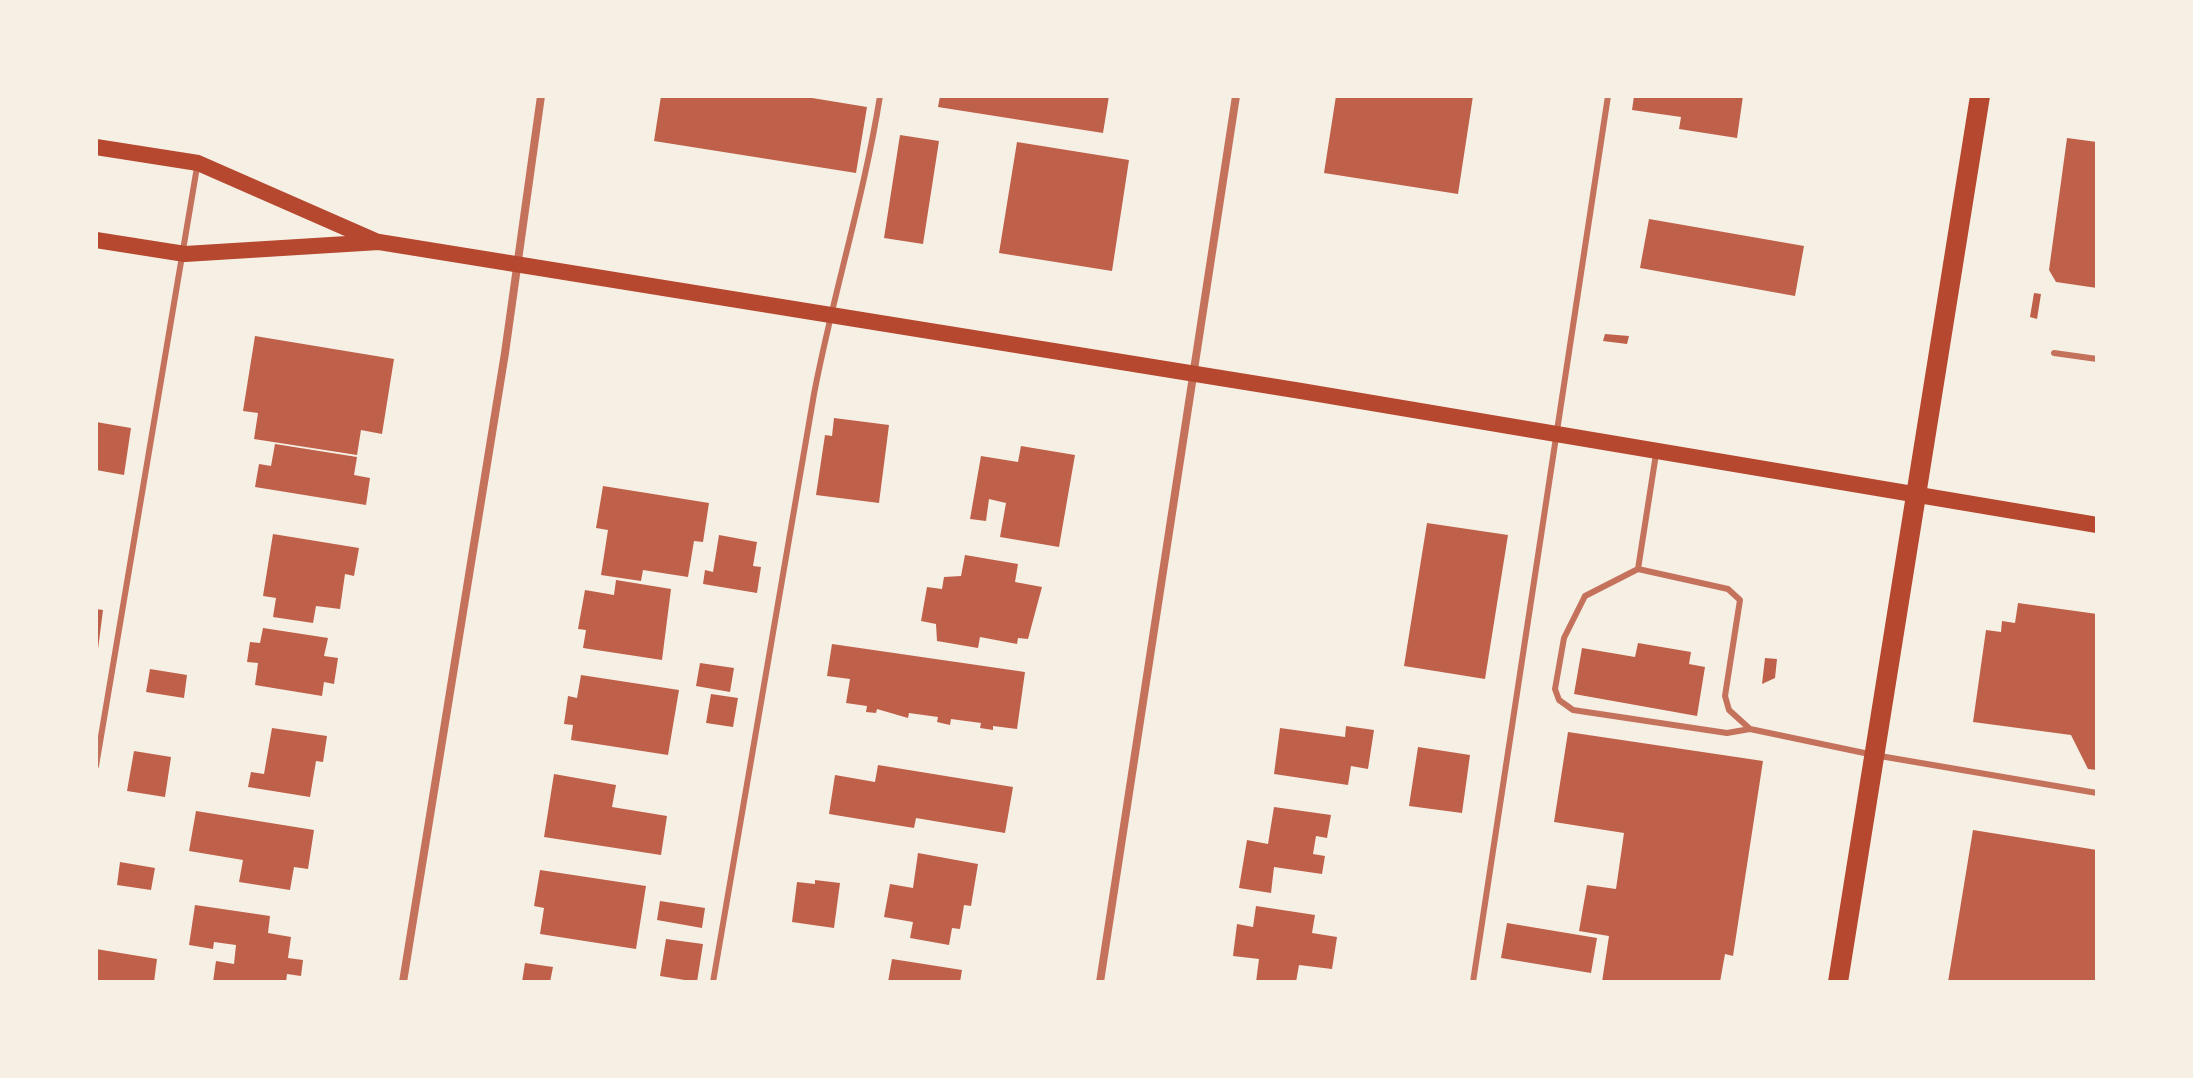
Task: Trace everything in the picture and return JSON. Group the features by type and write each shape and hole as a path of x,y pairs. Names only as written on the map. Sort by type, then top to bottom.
{"main road":[{"path":"1838,982 1980,96"},
{"path":"96,147 198,163 379,242"},
{"path":"96,240 185,254 379,242 2097,525"}],"street":[{"path":"403,982 541,96"},
{"path":"1100,982 1236,96"}],"lane":[{"path":"713,982 829,315 870,160 880,96"},
{"path":"1473,982 1608,96"},
{"path":"96,766 198,163"},
{"path":"2054,353 2097,359"},
{"path":"1638,569 1656,451"},
{"path":"1750,729 1729,710 1725,696 1740,600 1728,589 1638,569 1585,596 1564,638 1555,689 1559,700 1573,710 1669,727 1727,733 1750,729 1874,755 2097,793"}],"building":[{"path":"661,96 800,96 867,107 856,173 654,141"},
{"path":"940,96 1109,96 1103,133 938,107"},
{"path":"1336,96 1473,96 1458,194 1324,173"},
{"path":"1634,96 1743,96 1737,138 1679,129 1681,117 1632,110"},
{"path":"900,135 939,141 923,244 884,238"},
{"path":"2067,138 2097,142 2097,288 2056,282 2049,270"},
{"path":"1017,142 1129,160 1112,271 999,253"},
{"path":"1649,219 1804,246 1795,296 1640,268"},
{"path":"2034,293 2041,294 2037,319 2030,317"},
{"path":"1605,334 1629,336 1627,344 1603,341"},
{"path":"255,336 394,359 382,434 361,430 357,455 254,439 258,413 243,411"},
{"path":"834,418 889,425 879,503 816,495 825,435 832,436"},
{"path":"96,422 131,428 124,475 96,470"},
{"path":"275,444 357,457 354,475 370,478 366,505 255,487 259,464 271,466"},
{"path":"1021,446 1075,455 1059,547 1000,537 1006,503 989,499 986,521 970,519 981,456 1018,462"},
{"path":"603,486 709,503 703,542 694,541 688,577 643,570 641,581 601,575 608,530 596,528"},
{"path":"1427,523 1508,535 1485,679 1404,666"},
{"path":"273,534 359,548 354,576 345,574 340,609 316,606 313,623 273,617 276,598 263,596"},
{"path":"719,535 757,542 753,566 761,567 757,593 703,584 705,570 713,572"},
{"path":"965,555 1018,564 1015,582 1042,587 1028,639 1018,638 1017,644 980,637 978,648 937,641 936,624 921,621 927,587 942,589 944,577 961,576"},
{"path":"616,580 671,589 662,660 583,648 586,630 578,629 585,590 614,595"},
{"path":"2018,603 2097,614 2097,770 2088,769 2071,735 1973,722 1986,630 2001,632 2002,621 2015,623"},
{"path":"96,609 103,610 98,649 96,649"},
{"path":"263,628 328,638 324,656 338,658 334,684 324,682 322,696 255,685 258,663 247,662 250,642 260,643"},
{"path":"1638,643 1691,652 1689,664 1705,667 1697,716 1574,694 1582,648 1635,657"},
{"path":"832,644 1025,672 1017,729 993,726 993,730 980,728 981,723 951,719 950,725 937,722 938,717 909,713 908,718 877,709 876,713 866,712 867,706 846,703 850,679 827,676"},
{"path":"1765,658 1777,659 1775,678 1762,684"},
{"path":"700,663 734,668 730,692 696,686"},
{"path":"150,669 187,675 184,698 146,692"},
{"path":"581,675 679,690 668,755 571,740 573,725 564,724 568,696 577,698"},
{"path":"711,694 738,698 733,727 706,723"},
{"path":"1346,726 1374,730 1368,769 1351,766 1348,785 1274,774 1280,728 1345,737"},
{"path":"272,728 327,736 323,762 316,761 310,797 248,787 251,772 264,774"},
{"path":"1568,732 1763,761 1733,956 1725,954 1720,982 1602,982 1609,936 1579,931 1587,885 1616,889 1624,833 1554,822"},
{"path":"1418,747 1470,755 1462,813 1409,806"},
{"path":"134,751 171,757 165,797 127,791"},
{"path":"878,765 1013,787 1005,833 916,818 914,828 829,814 835,775 875,782"},
{"path":"554,774 616,785 612,807 667,816 661,855 544,837"},
{"path":"1274,807 1331,815 1327,838 1316,836 1313,854 1325,856 1322,874 1274,867 1271,893 1239,888 1247,840 1268,844"},
{"path":"196,811 314,830 308,869 294,867 290,890 239,882 243,860 189,851"},
{"path":"1973,830 2097,850 2097,982 1948,982"},
{"path":"918,853 978,864 971,906 964,905 960,929 952,928 949,945 910,938 913,922 884,917 890,884 913,888"},
{"path":"120,862 155,868 151,890 117,885"},
{"path":"540,870 646,886 636,949 540,934 544,908 534,906"},
{"path":"815,880 840,883 834,928 792,922 797,882 815,884"},
{"path":"660,901 705,908 702,928 657,920"},
{"path":"195,905 270,916 268,933 291,937 288,958 303,960 301,976 287,974 286,982 213,982 216,961 234,964 236,945 214,942 213,949 189,945"},
{"path":"1256,906 1315,915 1312,933 1337,937 1332,969 1299,965 1296,982 1256,982 1259,959 1233,956 1237,924 1253,927"},
{"path":"1507,923 1597,938 1591,973 1501,958"},
{"path":"666,939 703,944 697,982 660,976"},
{"path":"96,949 157,959 154,982 96,982"},
{"path":"892,959 962,970 960,982 888,982"},
{"path":"525,963 553,967 550,982 522,982"}]}
